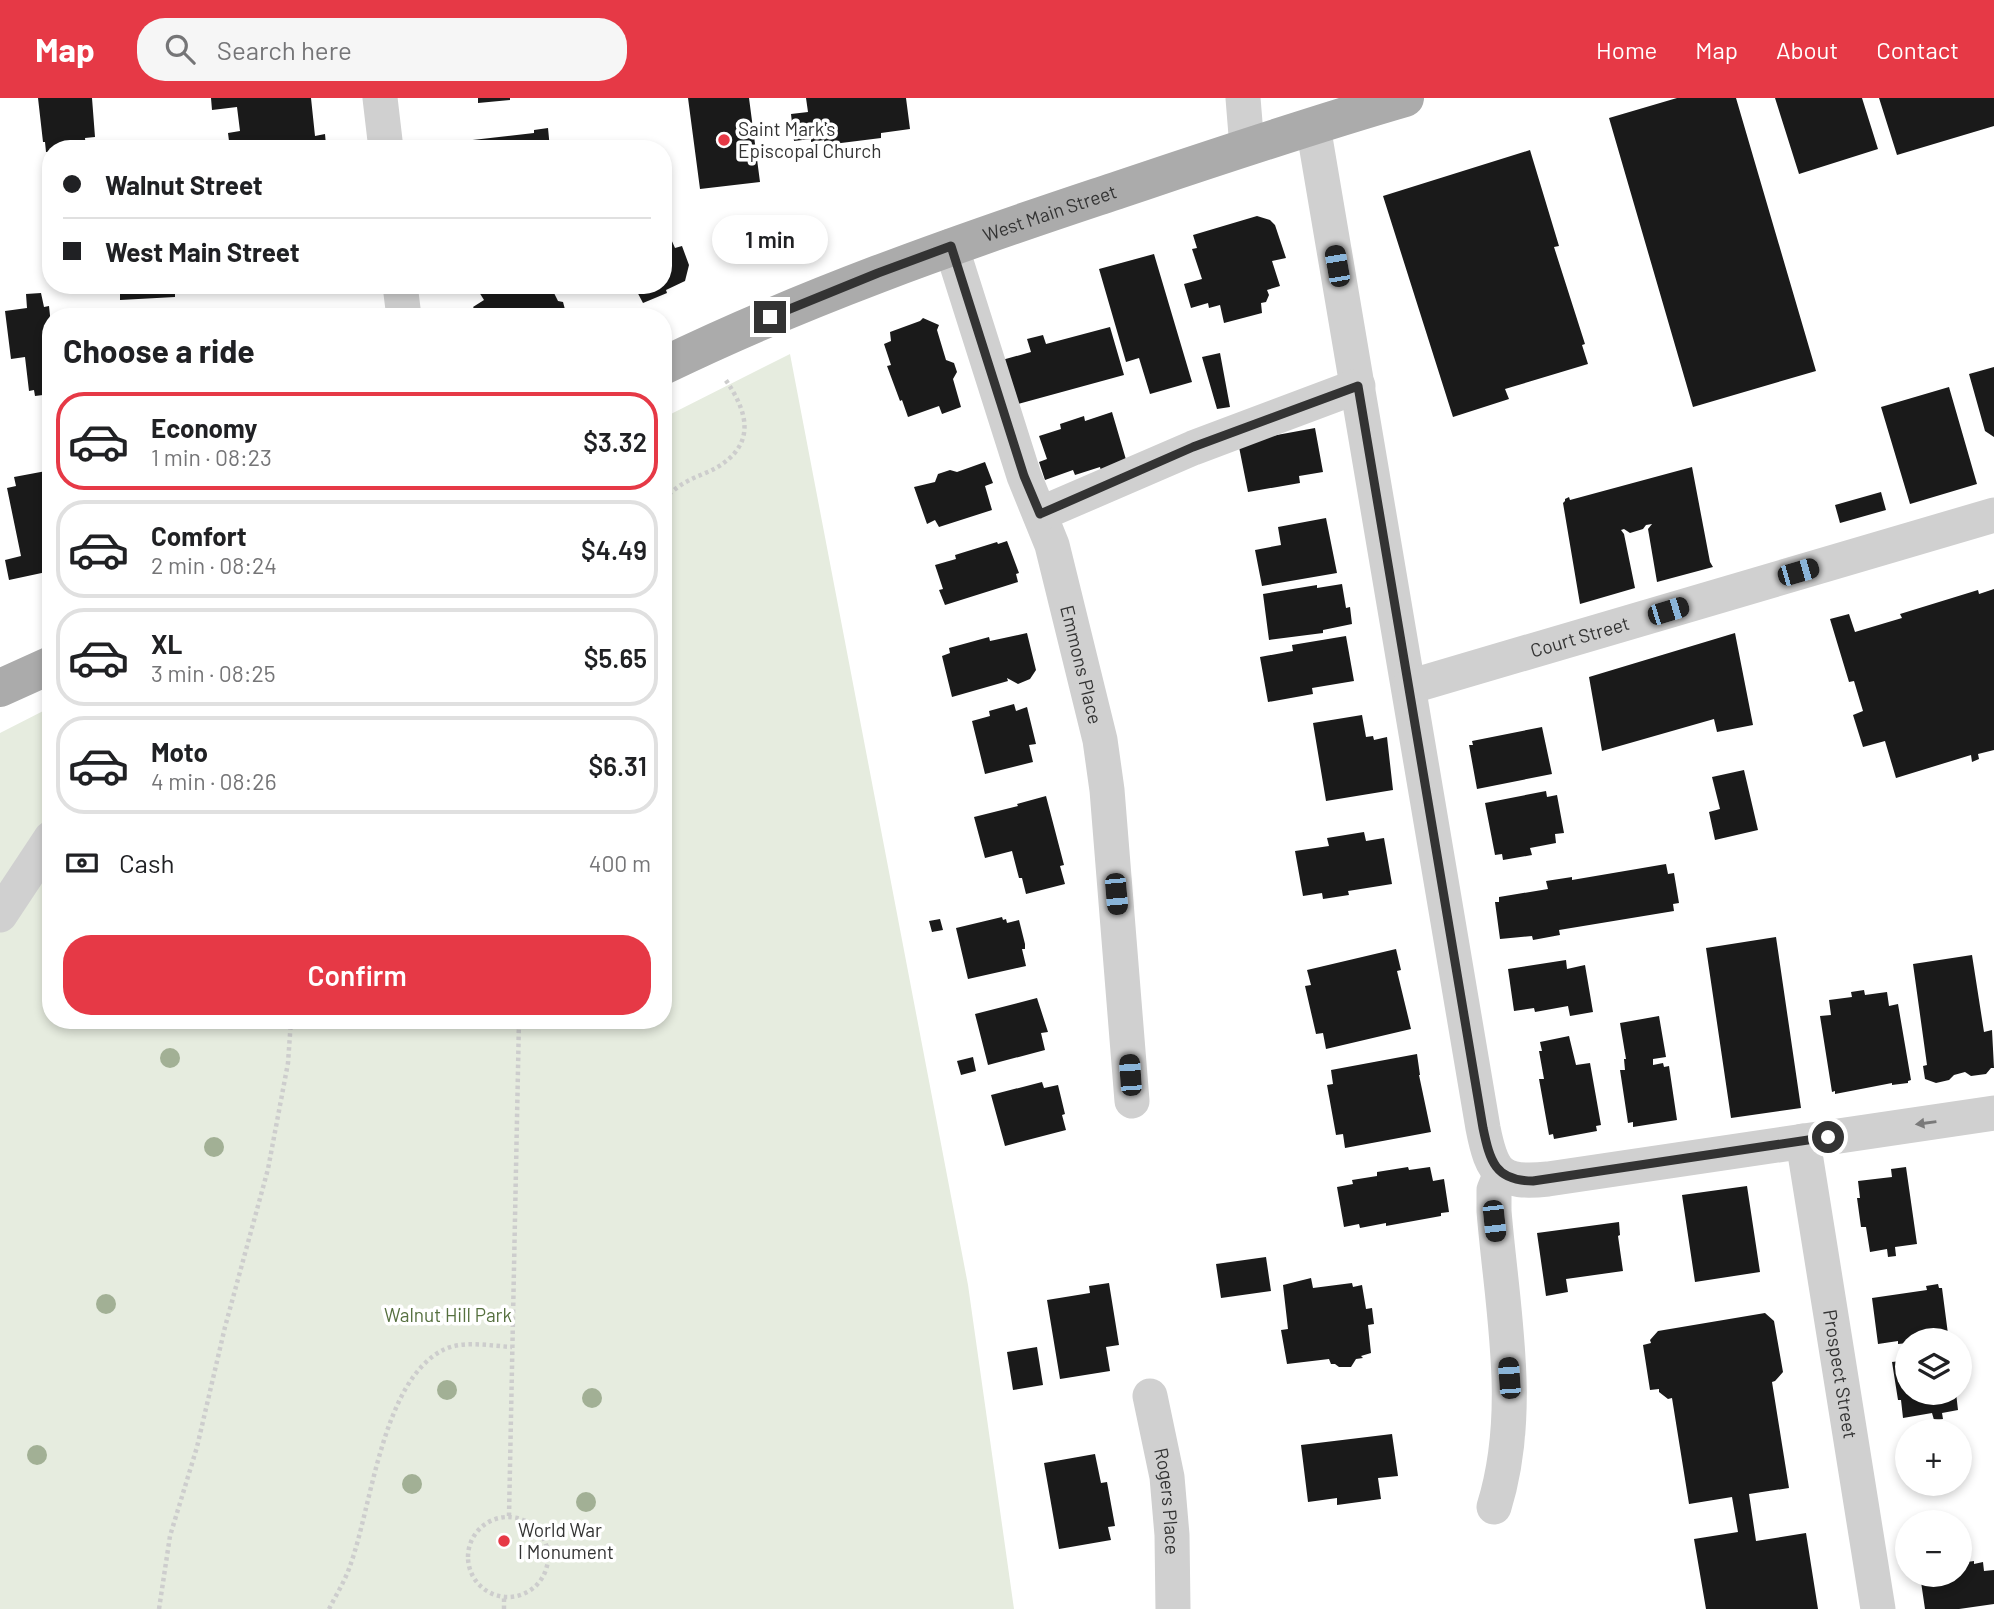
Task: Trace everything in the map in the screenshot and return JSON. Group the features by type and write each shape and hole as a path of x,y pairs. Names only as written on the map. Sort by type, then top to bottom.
{"main road":[{"name":"West Main Street","path":"672,362 797,305 951,246 1247,147 1405,98"},
{"path":"0,688 42,669"}],"street":[{"path":"380,98 385,140"},
{"path":"1243,98 1247,147"},
{"path":"1313,126 1483,1128 1490,1155 1501,1173 1516,1180 1533,1181 1994,1113"},
{"name":"Emmons Place","path":"951,246 1024,476 1052,545 1103,753 1132,1101"},
{"path":"1040,514 1193,447 1358,386"},
{"name":"Court Street","path":"1409,687 1994,515"},
{"path":"0,915 42,852"},
{"name":"Prospect Street","path":"1803,1141 1878,1609"},
{"path":"1494,1507 1507,1455 1510,1405 1506,1335 1493,1211 1494,1190 1501,1173"},
{"name":"Rogers Place","path":"1150,1396 1169,1494 1173,1609"}],"path":[{"path":"672,492 730,458 744,437 743,410 725,379"},
{"path":"159,1609 170,1536 197,1447 225,1327 268,1169 288,1063 290,1029"},
{"path":"509,1516 519,1029"},
{"path":"329,1609 350,1566 388,1428 406,1388 424,1363 445,1349 462,1345 512,1347"},
{"path":"509,1516 524,1520 536,1528 544,1539 548,1553 547,1567 541,1580 531,1590 519,1596 505,1598 481,1588 472,1578 467,1554 476,1531 486,1522 509,1516"},
{"path":"504,1609 505,1598"}],"green space":[{"name":"Walnut Hill Park","path":"790,354 968,1285 1014,1609 0,1609 0,733 42,712 42,1029 672,1029 672,413"}],"building":[{"path":"38,98 92,98 95,137 85,140 43,140"},
{"path":"211,98 311,98 315,136 325,134 326,140 229,140 228,133 240,131 237,107 212,110"},
{"path":"478,98 510,98 510,100 478,103"},
{"name":"Saint Mark's Episcopal Church","path":"688,98 749,98 760,182 700,189"},
{"name":"Saint Mark's Episcopal Church","path":"806,98 906,98 910,129 881,133 881,138 825,145 824,140 794,141 791,114 808,112"},
{"path":"1677,98 1736,98 1816,371 1693,407 1609,118"},
{"path":"1775,98 1862,98 1878,149 1799,174"},
{"path":"1879,98 1994,98 1994,126 1897,155"},
{"path":"548,128 549,140 472,140 534,133 534,130"},
{"path":"1530,150 1559,246 1554,247 1585,344 1582,345 1588,364 1505,389 1509,399 1453,417 1383,196"},
{"path":"1257,216 1270,220 1275,225 1286,258 1272,261 1280,286 1267,290 1269,295 1266,302 1261,303 1262,313 1224,323 1220,305 1209,308 1208,303 1191,308 1184,284 1202,279 1192,249 1197,248 1193,235"},
{"path":"672,241 675,248 682,246 689,265 685,281 672,287"},
{"path":"1154,254 1192,382 1150,394 1139,358 1126,362 1099,269"},
{"path":"41,293 44,307 49,308 42,308 42,395 35,396 34,390 29,391 25,357 11,359 5,311 27,308 26,294"},
{"path":"120,294 175,294 175,297 120,300"},
{"path":"480,294 554,294 558,301 563,302 565,308 474,308 484,300"},
{"path":"638,294 665,294 643,303"},
{"path":"923,318 939,325 937,330 946,360 954,363 957,372 953,379 961,407 942,414 939,406 908,417 887,366 891,365 884,344 891,341 890,332"},
{"path":"1110,327 1124,375 1018,404 1002,360 1031,352 1027,339 1043,335 1046,344"},
{"path":"1220,353 1230,407 1217,409 1202,357"},
{"path":"1994,367 1994,437 1985,431 1969,374"},
{"path":"1949,387 1977,484 1910,504 1881,407"},
{"path":"1112,412 1127,463 1101,471 1100,467 1075,475 1073,470 1045,480 1039,462 1047,459 1039,436 1061,429 1060,424 1084,416 1085,421"},
{"path":"1315,428 1323,472 1299,476 1300,483 1248,492 1238,442"},
{"path":"985,462 993,483 985,486 992,510 939,527 935,520 927,524 914,487 935,482 938,474 950,470 957,472"},
{"path":"1692,467 1713,567 1657,582 1648,529 1652,524 1630,533 1624,529 1621,530 1635,588 1580,604 1563,503 1565,499 1569,497 1570,500"},
{"path":"42,472 42,573 9,580 5,560 21,556 7,488 16,486 14,477"},
{"path":"1881,492 1886,510 1840,523 1835,505"},
{"path":"1326,518 1337,573 1262,586 1255,550 1281,545 1278,527"},
{"path":"1007,541 1019,573 1016,574 1018,582 945,605 939,590 943,589 935,565 956,559 955,555"},
{"path":"1342,584 1346,608 1350,607 1352,624 1323,630 1323,633 1269,640 1263,594 1317,585 1317,588"},
{"path":"1994,589 1994,750 1978,754 1979,759 1972,762 1971,755 1896,778 1885,741 1863,747 1853,715 1863,711 1854,681 1849,682 1830,619 1849,614 1855,632 1902,618 1900,614 1978,590 1979,594"},
{"path":"1027,633 1036,670 1030,679 1018,684 1007,678 1008,681 952,697 942,656 950,653 949,648 989,637 990,641"},
{"path":"1735,633 1753,725 1717,732 1714,719 1602,751 1589,677"},
{"path":"1346,636 1354,681 1312,688 1313,694 1268,702 1260,657 1293,651 1292,645"},
{"path":"1014,704 1016,711 1027,707 1036,744 1029,745 1033,762 985,774 972,721 990,716 989,711"},
{"path":"1362,715 1366,737 1373,736 1374,740 1387,737 1393,790 1326,801 1313,723"},
{"path":"1542,727 1552,774 1477,789 1469,745 1473,745 1472,741"},
{"path":"1744,770 1758,830 1715,840 1709,812 1720,809 1712,777"},
{"path":"1546,791 1547,797 1557,795 1564,833 1555,834 1556,843 1530,848 1532,855 1503,860 1502,854 1495,855 1485,803"},
{"path":"1046,796 1064,865 1060,866 1065,884 1026,894 1012,851 985,858 974,817"},
{"path":"1364,832 1366,841 1384,838 1392,884 1348,891 1349,895 1323,899 1322,893 1303,896 1295,851 1329,846 1327,838"},
{"path":"1666,864 1668,874 1674,873 1679,903 1673,904 1674,911 1559,930 1560,935 1533,940 1532,936 1500,939 1495,902 1499,902 1499,897 1548,889 1546,881 1572,877 1572,880"},
{"path":"1002,917 1007,923 1019,920 1025,944 1025,949 1022,949 1026,966 968,979 956,928"},
{"path":"940,919 943,930 932,932 929,921"},
{"path":"1776,937 1801,1108 1731,1118 1706,948"},
{"path":"1396,949 1401,970 1397,971 1411,1029 1326,1049 1323,1033 1316,1034 1305,986 1311,985 1307,970"},
{"path":"1972,955 1984,1032 1992,1030 1994,1068 1986,1074 1971,1076 1965,1072 1936,1083 1925,1079 1923,1066 1927,1065 1913,964"},
{"path":"1566,960 1567,969 1585,965 1593,1012 1570,1016 1568,1006 1535,1012 1534,1008 1514,1011 1508,969"},
{"path":"1864,990 1865,995 1887,992 1889,1006 1898,1004 1911,1080 1908,1083 1892,1083 1835,1094 1835,1091 1832,1092 1820,1016 1831,1015 1829,1000 1852,997 1851,992"},
{"path":"1037,998 1048,1032 1041,1033 1045,1050 988,1065 975,1014"},
{"path":"1659,1016 1666,1057 1653,1059 1653,1065 1663,1063 1664,1067 1669,1066 1677,1120 1633,1127 1633,1122 1628,1123 1620,1070 1625,1070 1626,1059 1620,1023"},
{"path":"1569,1036 1576,1065 1590,1063 1601,1125 1596,1126 1597,1131 1554,1139 1553,1134 1549,1135 1539,1079 1544,1079 1540,1042"},
{"path":"1417,1054 1431,1132 1345,1148 1343,1134 1336,1135 1327,1085 1333,1084 1331,1070"},
{"path":"973,1057 976,1071 961,1075 957,1061"},
{"path":"1042,1082 1044,1088 1058,1085 1066,1130 1005,1146 991,1095"},
{"path":"1408,1167 1409,1170 1430,1167 1433,1181 1444,1179 1449,1212 1441,1213 1441,1216 1386,1226 1386,1223 1360,1228 1359,1224 1344,1227 1337,1187 1353,1184 1352,1180 1377,1176 1377,1172"},
{"path":"1906,1167 1917,1244 1895,1247 1896,1256 1888,1257 1887,1249 1870,1252 1866,1227 1861,1227 1857,1198 1860,1198 1858,1181 1892,1177 1891,1169"},
{"path":"1747,1186 1760,1272 1695,1282 1682,1195"},
{"path":"1619,1222 1618,1236 1623,1271 1566,1279 1568,1292 1546,1296 1537,1233"},
{"path":"1266,1257 1271,1291 1221,1298 1216,1264"},
{"path":"1311,1278 1313,1288 1352,1283 1353,1287 1362,1285 1366,1309 1372,1308 1374,1324 1368,1325 1371,1353 1356,1359 1351,1367 1339,1367 1331,1364 1329,1359 1287,1364 1281,1330 1288,1329 1283,1285"},
{"path":"1109,1283 1119,1345 1106,1347 1110,1371 1060,1379 1047,1300 1090,1293 1089,1286"},
{"path":"1938,1284 1939,1288 1942,1288 1947,1328 1895,1328 1895,1341 1878,1344 1872,1298 1927,1290 1926,1286"},
{"path":"1765,1313 1774,1321 1783,1372 1772,1382 1789,1488 1749,1494 1756,1541 1806,1533 1818,1609 1706,1609 1694,1539 1738,1532 1732,1497 1689,1504 1672,1398 1668,1399 1659,1389 1650,1390 1643,1345 1651,1343 1650,1340 1658,1331"},
{"path":"1037,1347 1043,1385 1013,1390 1007,1352"},
{"path":"1902,1405 1957,1405 1958,1410 1942,1413 1943,1419 1934,1419 1932,1413 1903,1418"},
{"path":"1392,1434 1398,1476 1378,1478 1381,1499 1337,1505 1337,1498 1308,1502 1301,1445"},
{"path":"1095,1454 1101,1483 1107,1482 1115,1526 1108,1527 1111,1540 1059,1549 1044,1463"},
{"path":"1972,1561 1974,1564 1983,1562 1984,1571 1994,1570 1994,1604 1959,1609 1925,1609 1922,1587 1972,1587"}],"place":[{"name":"Saint Mark's Episcopal Church","path":"724,140"},
{"name":"World War I Monument","path":"504,1541"}],"route":[{"path":"770,317 951,246 1024,476 1040,514 1193,447 1358,386 1483,1128 1495,1166 1508,1178 1533,1181 1828,1137"}]}
